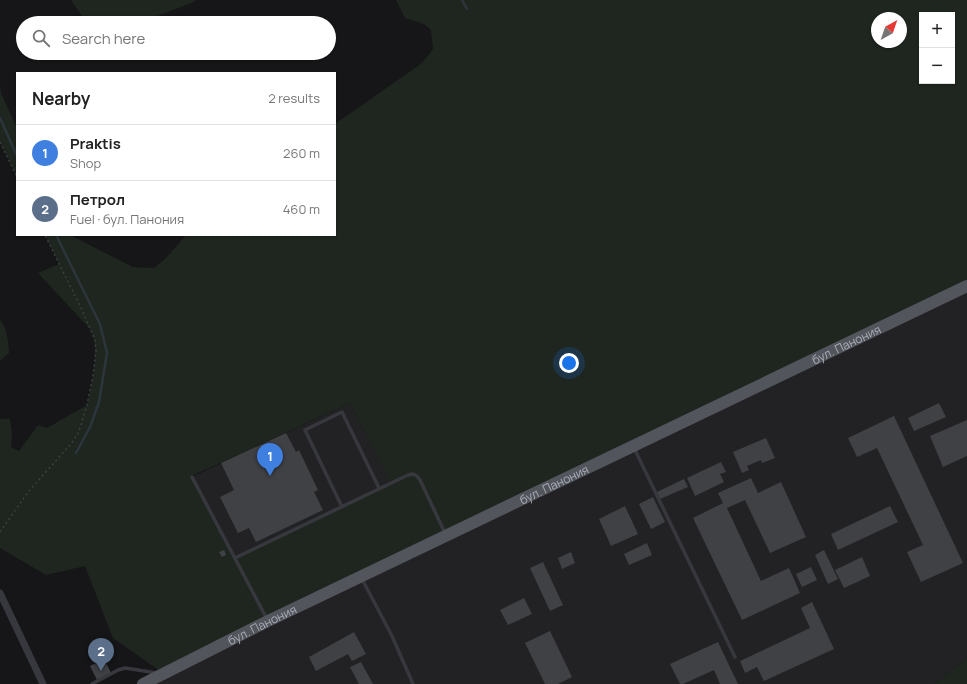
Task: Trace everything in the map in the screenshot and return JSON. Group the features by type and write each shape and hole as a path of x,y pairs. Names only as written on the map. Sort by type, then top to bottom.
{"main road":[{"name":"бул. Панония","path":"143,684 268,621 967,286"}],"street":[{"path":"0,593 43,684"}],"lane":[{"path":"342,506 305,430 342,412 379,488"},
{"path":"633,447 735,657"},
{"path":"235,558 379,488 413,474 417,476 447,536"},
{"path":"192,477 268,621"},
{"path":"361,577 392,636 413,684"},
{"path":"92,684 118,670 125,668 164,674"}],"path":[{"path":"0,142 16,175"},
{"path":"0,532 21,500 78,434 87,405 96,351 95,340 83,312 45,236"}],"shaded area":[{"path":"71,0 197,0 158,16 82,16"},
{"path":"396,0 967,0 967,286 164,674 113,638 85,566 46,575 0,548 0,418 10,419 12,433 11,447 19,451 38,425 47,428 87,405 93,377 95,348 91,330 38,273 59,264 45,236 72,236 133,267 154,268 166,258 185,236 336,236 336,123 422,63 433,49 431,30 424,24 405,18","holes":["350,403 391,483 235,558 192,476"]},
{"path":"0,86 1,93 16,126 16,175 0,142"},
{"path":"967,286 967,658 934,684 143,684"},
{"path":"0,320 6,332 9,353 0,361"},
{"path":"350,403 391,483 235,558 192,477"},
{"path":"967,658 967,684 934,684"}],"building":[{"path":"939,403 946,417 914,431 908,418"},
{"path":"894,416 963,563 921,582 907,552 923,545 877,448 857,457 848,438"},
{"path":"967,420 967,456 943,467 930,436"},
{"path":"286,433 296,452 299,450 318,490 314,492 323,510 256,542 249,528 238,533 220,497 234,490 221,463"},
{"path":"766,438 775,458 762,463 761,460 747,466 749,470 742,473 733,452"},
{"path":"721,462 726,472 720,474 724,482 695,496 687,478"},
{"path":"751,478 758,493 781,482 806,537 770,553 745,500 727,508 761,581 789,568 800,593 742,620 693,518 723,503 718,493"},
{"path":"684,479 688,487 660,499 657,492"},
{"path":"653,497 665,522 651,529 639,504"},
{"path":"625,506 638,534 611,546 599,519"},
{"path":"890,506 898,522 838,550 831,534"},
{"path":"647,543 652,555 629,565 624,554"},
{"path":"224,550 226,555 222,557 219,552"},
{"path":"824,550 838,579 828,584 815,555"},
{"path":"571,552 575,563 562,569 558,558"},
{"path":"862,557 870,576 844,588 835,570"},
{"path":"543,562 563,605 550,611 530,568"},
{"path":"811,567 817,580 802,587 796,574"},
{"path":"524,598 532,614 508,625 500,610"},
{"path":"812,602 834,649 764,681 757,667 745,673 740,661 810,628 801,608"},
{"path":"550,631 572,677 558,684 545,684 525,643"},
{"path":"354,632 366,654 352,661 348,654 316,671 309,657"},
{"path":"718,642 738,684 720,684 714,670 680,684 670,664"},
{"path":"104,659 112,675 98,682 90,666"},
{"path":"361,662 373,684 359,684 350,667"}],"waterway":[{"path":"462,0 467,9"},
{"path":"0,118 16,154"},
{"path":"56,236 100,324 107,353 99,402 90,427 76,453"}],"place":[{"name":"Praktis","path":"270,476"},
{"name":"Петрол","path":"101,671"}]}
